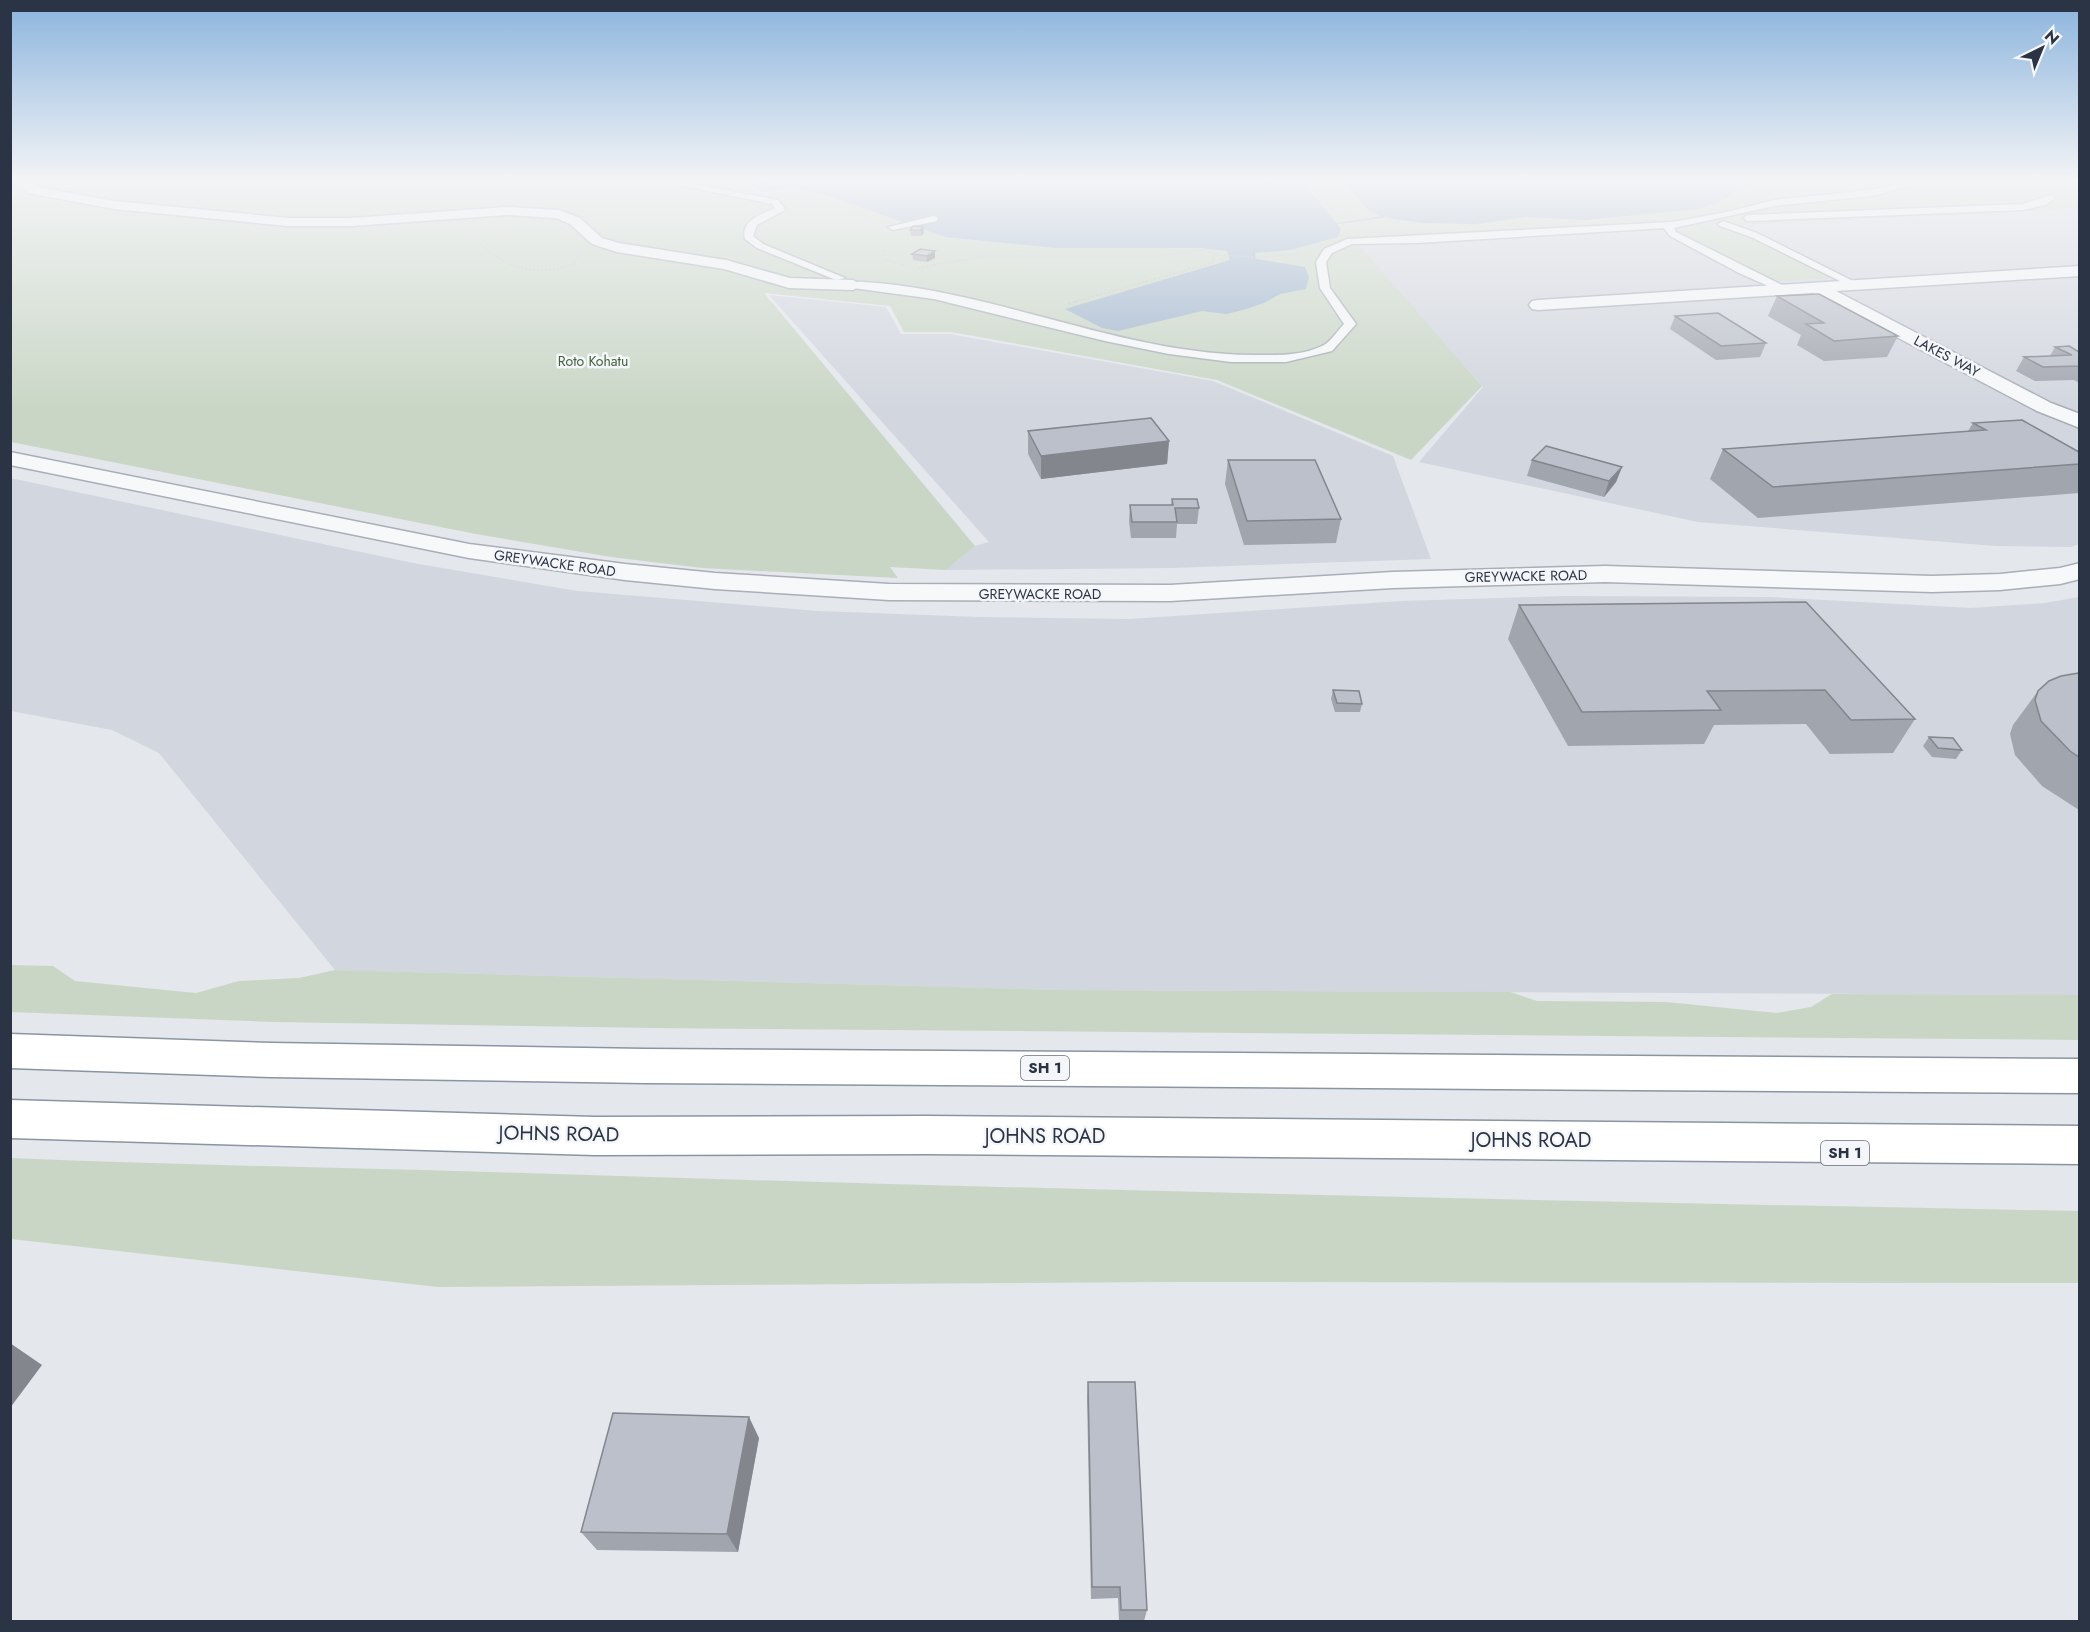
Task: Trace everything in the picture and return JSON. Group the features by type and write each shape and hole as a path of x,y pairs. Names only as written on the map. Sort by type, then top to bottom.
{"highway":[{"name":"SH 1","path":"10,1051 271,1060 645,1066 2079,1076"},
{"name":"JOHNS ROAD","path":"10,1119 595,1136 926,1135 2079,1145"},
{"name":"SH 1","path":"1610,1141 2079,1166"}],"street":[{"path":"676,257 726,265 789,284 847,282"},
{"path":"1538,305 2079,271"},
{"name":"LAKES WAY","path":"1816,288 2044,407 2079,422"},
{"name":"GREYWACKE ROAD","path":"10,458 480,552 625,572 877,591 969,594 1159,593 1394,580 1605,574 1932,584 2000,582 2060,576 2079,571"}],"lane":[{"path":"787,257 847,282 920,292 1127,344 1243,360 1304,355 1341,341 1346,335 1350,324 1325,288 1321,272 1323,257"},
{"path":"1717,257 1784,290"},
{"path":"1800,257 1856,285"}],"path":[{"path":"884,257 909,266"},
{"path":"916,268 978,257"},
{"path":"1028,319 1050,309 1212,262 1213,257"}],"shaded area":[{"path":"1369,257 1709,257 1754,282 1748,257 2079,257 2079,544 2071,547 1996,546 1698,522 1419,462 1483,387"},
{"path":"769,295 886,307 901,334 950,334 1213,381 1393,456 1431,559 1171,568 946,570 975,546 989,542"},
{"path":"10,478 413,563 577,591 818,611 979,617 1129,619 1401,601 1564,596 1770,597 1971,608 2045,603 2079,597 2079,995 1061,990 335,970 159,753 112,730 11,711"}],"green space":[{"name":"Roto Kohatu","path":"10,257 1369,257 1482,386 1411,460 1217,380 951,332 904,332 890,306 764,293 975,546 946,570 890,567 898,578 702,568 611,557 476,534 11,442"},
{"name":"Roto Kohatu","path":"1708,257 1807,257 1846,277 1753,282"},
{"path":"11,965 53,966 75,981 196,993 239,981 299,978 335,970 1061,990 1510,992 1537,1001 1666,1002 1777,1013 1811,1007 1832,994 2079,995 2080,1040 655,1028 273,1022 11,1012"},
{"path":"11,1158 1085,1189 2079,1211 2079,1283 1171,1282 438,1287 11,1239"}],"water":[{"path":"1229,257 1256,257 1305,267 1309,277 1306,289 1280,294 1264,303 1226,314 1202,311 1118,331 1102,328 1065,309 1230,260"}],"building":[{"path":"1819,294 1898,336 1834,341 1806,324 1824,323 1777,296"},
{"path":"1718,313 1766,343 1721,346 1675,316"},
{"path":"2069,346 2079,352 2079,366 2043,367 2024,357 2072,355 2055,347"},
{"path":"1151,418 1169,441 1041,456 1028,431"},
{"path":"2022,420 2079,452 2079,464 1773,487 1723,449 1986,430 1973,423"},
{"path":"1546,446 1622,467 1609,481 1532,460"},
{"path":"1228,460 1315,460 1341,519 1247,521"},
{"path":"1172,499 1197,499 1199,508 1175,508 1177,522 1132,522 1130,505 1173,505"},
{"path":"1806,602 1915,719 1851,720 1825,690 1707,691 1721,710 1582,712 1519,605"},
{"path":"2079,673 2079,757 2070,751 2041,721 2035,700 2038,691 2049,681"},
{"path":"1333,690 1359,691 1362,704 1337,703"},
{"path":"1929,737 1953,738 1962,750 1938,748"},
{"path":"1088,1382 1135,1382 1147,1610 1121,1610 1120,1587 1092,1587"},
{"path":"613,1413 749,1417 727,1534 581,1532"}]}
